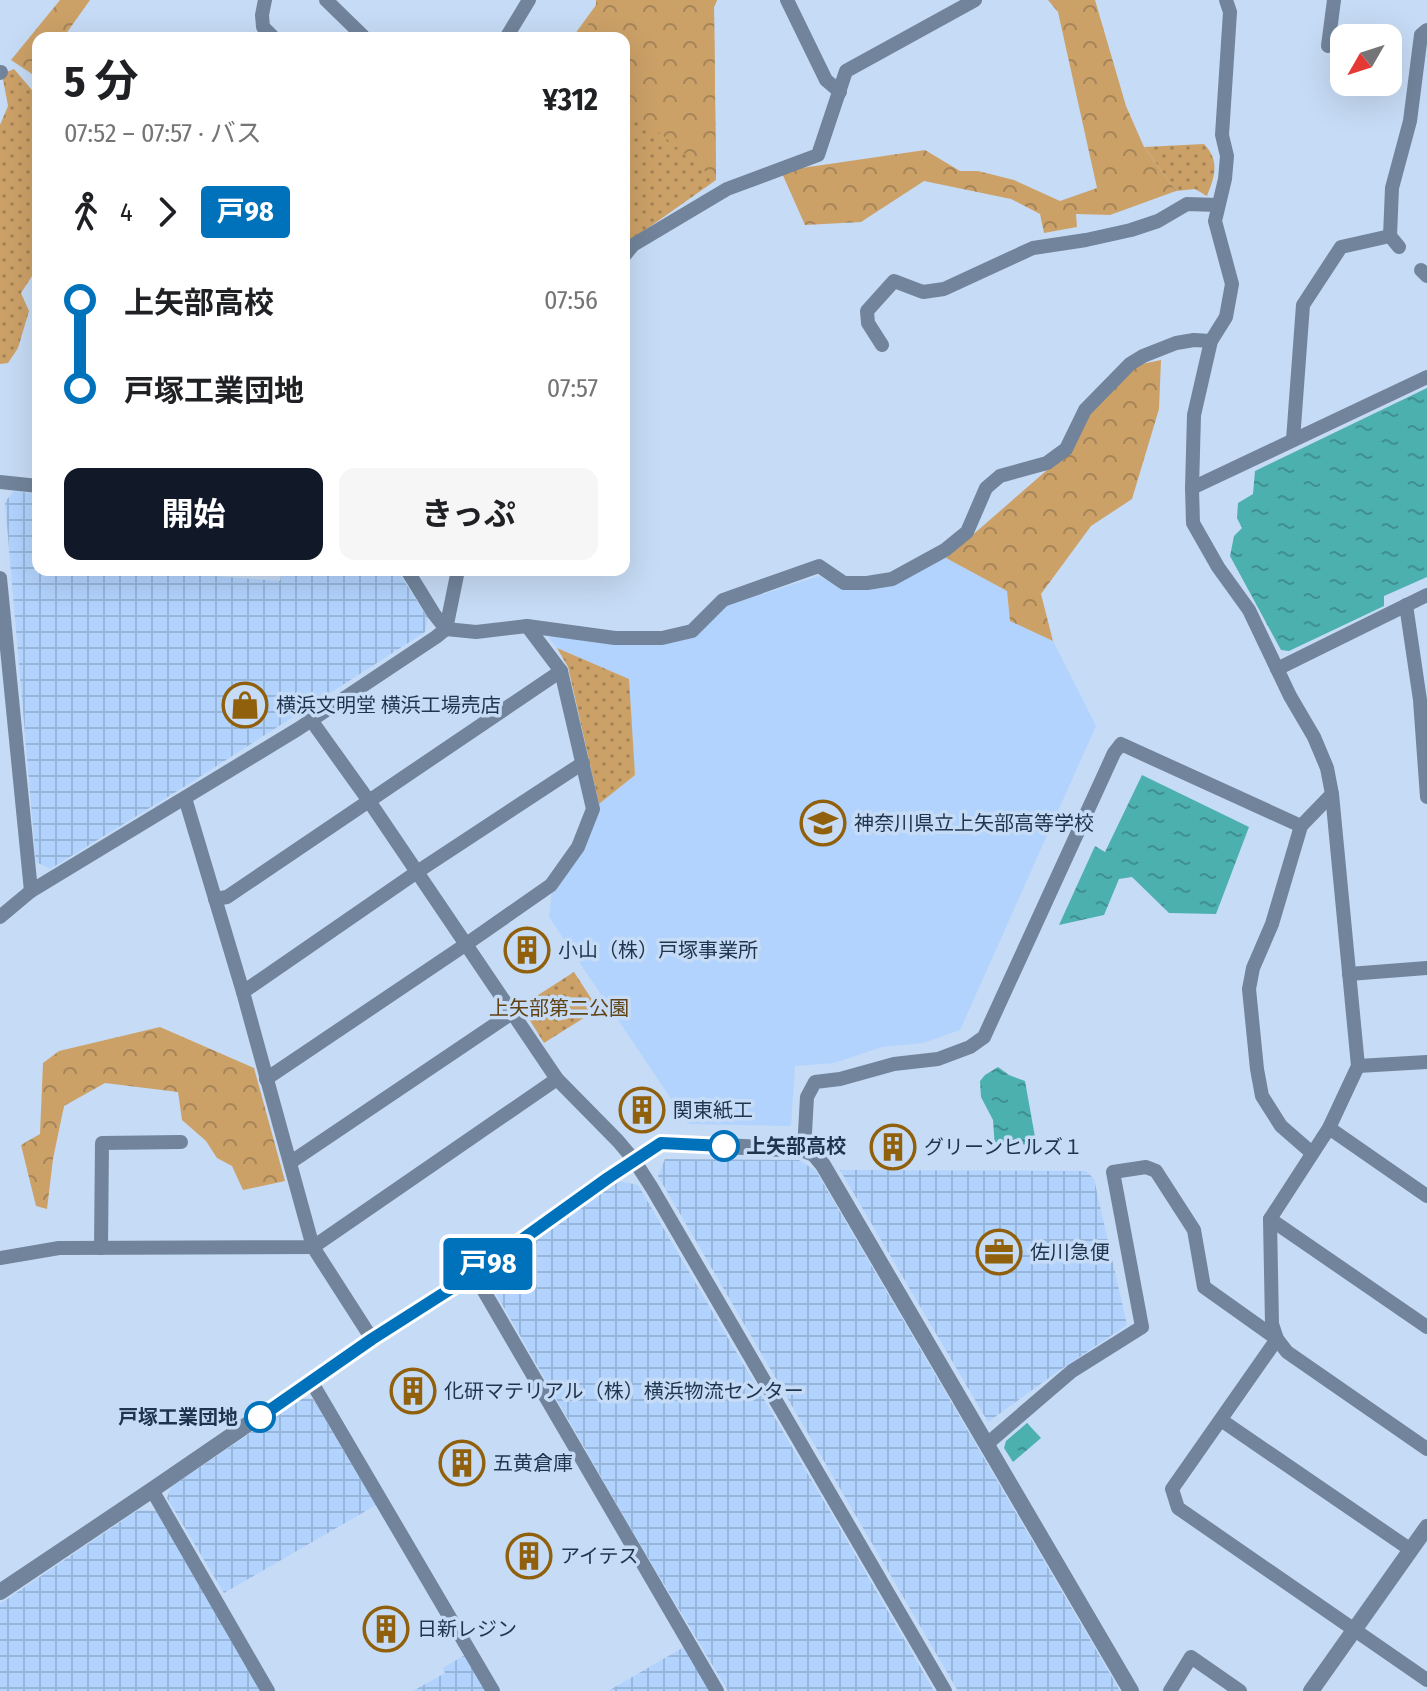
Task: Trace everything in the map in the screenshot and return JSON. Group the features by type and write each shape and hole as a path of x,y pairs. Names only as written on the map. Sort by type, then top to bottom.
{"street":[{"path":"265,0 263,27 268,32"},
{"path":"326,0 359,32"},
{"path":"510,32 529,0"},
{"path":"787,0 826,80 840,92"},
{"path":"630,249 727,189 818,155 846,71 975,0"},
{"path":"1226,0 1230,12 1222,135 1227,157 1215,221 1232,284 1226,317 1211,341 1194,415 1193,523 1218,567 1249,610 1327,768 1358,1066 1329,1128 1270,1219 1272,1324 1277,1339"},
{"path":"1328,46 1334,0"},
{"path":"1293,440 1303,305 1341,247 1394,242 1392,188 1410,121 1421,35 1427,30"},
{"path":"882,345 868,323 867,311 894,281 923,292 944,289 1033,248 1131,230 1158,221 1187,204 1218,205"},
{"path":"3,909 311,720 446,629 476,632 527,626 615,638 662,638 692,631 723,600 819,566 844,583 892,579 945,550 967,532 986,488 1000,476 1047,463 1066,449 1085,410 1130,364 1176,343 1211,341"},
{"path":"1192,488 1427,377"},
{"path":"0,482 32,485"},
{"path":"411,576 446,629"},
{"path":"446,629 457,576"},
{"path":"0,578 3,648 31,891"},
{"path":"1277,669 1427,595"},
{"path":"1406,605 1423,698 1427,797"},
{"path":"266,1079 551,885 578,847 593,809 583,763 561,671 527,626"},
{"path":"215,899 227,897 561,671"},
{"path":"311,720 557,1079 634,1160 945,1691"},
{"path":"804,1150 807,1097 815,1082 840,1079 894,1064 938,1059 970,1047 984,1037 1114,753 1121,744 1301,826"},
{"path":"243,992 583,763"},
{"path":"1312,1153 1281,1126 1262,1096 1249,989 1253,968 1272,924 1301,826 1332,794"},
{"path":"185,798 243,992 313,1247 372,1339"},
{"path":"1349,974 1427,968"},
{"path":"291,1162 512,1013"},
{"path":"1358,1066 1427,1062"},
{"path":"0,1258 59,1248 313,1247 557,1079"},
{"path":"1329,1128 1426,1192"},
{"path":"101,1248 102,1143 181,1142"},
{"path":"0,1592 372,1339 474,1274 661,1143 804,1150 814,1154 823,1165 1131,1691"},
{"path":"987,1444 1072,1371 1142,1327 1113,1172 1146,1167 1156,1171 1194,1230 1204,1287 1277,1339 1287,1352 1427,1449"},
{"path":"1270,1219 1427,1327"},
{"path":"474,1274 717,1691"},
{"path":"1277,1339 1172,1489 1178,1508 1427,1680"},
{"path":"311,1381 493,1691"},
{"path":"1221,1420 1411,1550"},
{"path":"152,1490 268,1691"},
{"path":"1311,1691 1427,1527"},
{"path":"1170,1691 1191,1657 1240,1691"}],"shaded area":[{"path":"14,491 32,493 32,576 214,576 280,581 281,576 401,576 428,618 425,632 50,869 36,862 5,502"},
{"name":"神奈川県立上矢部高等学校","path":"946,558 1007,591 1010,621 1053,641 1096,726 960,1030 923,1043 882,1047 834,1063 795,1066 791,1126 688,1124 549,917 552,890 587,842 599,804 635,774 628,679 557,648 549,638 557,634 662,644 728,605 819,576 846,590 894,584"},
{"path":"665,1159 799,1160 816,1171 1120,1691 958,1691 658,1176"},
{"name":"佐川急便","path":"840,1170 1086,1171 1094,1179 1127,1325 988,1422"},
{"path":"619,1181 638,1185 934,1691 728,1691 491,1285 492,1268"},
{"path":"302,1398 313,1399 376,1505 224,1593 167,1498 171,1487"},
{"path":"138,1510 157,1511 262,1691 0,1691 0,1604"},
{"path":"684,1647 710,1691 608,1691"},
{"path":"465,1655 486,1691 413,1691 445,1673 443,1668"}],"green space":[{"path":"60,0 90,0 67,32 34,32"},
{"path":"596,0 717,0 714,7 716,180 630,241 630,32 576,32 596,5"},
{"path":"599,0 717,0 714,7 716,180 630,108 630,32 585,32"},
{"path":"1048,0 1095,0 1126,106 1144,147 1176,191 1110,215 1076,214 1077,227 1044,233 1040,214 1011,199 924,181 861,222 805,225 781,171 925,150 960,171 978,171 1014,180 1060,201 1097,188 1058,12"},
{"path":"32,34 32,74 11,60"},
{"path":"14,69 32,90 32,276 21,293 29,311 18,348 8,363 0,364 0,125 8,106 2,74"},
{"path":"1204,144 1214,163 1207,196 1195,189 1176,191 1144,147"},
{"path":"1161,360 1159,409 1132,499 1091,526 1041,594 1053,641 1010,621 1007,591 946,558 1069,451 1086,416 1132,366"},
{"path":"557,648 629,679 635,775 599,804 568,667"},
{"name":"上矢部第二公園","path":"574,972 598,1009 544,1043 521,1006"},
{"path":"160,1027 254,1068 285,1181 243,1190 232,1166 217,1158 206,1141 182,1120 178,1092 105,1083 64,1106 47,1209 36,1206 21,1145 40,1134 43,1063 59,1051"}],"water":[{"path":"1427,388 1427,577 1384,596 1384,606 1289,651 1281,650 1230,556 1234,536 1242,528 1237,518 1238,503 1253,494 1255,471"},
{"path":"1142,775 1249,827 1216,914 1169,913 1132,877 1119,879 1104,915 1059,925 1095,846 1105,852"},
{"path":"998,1067 1025,1081 1035,1148 1010,1144 995,1148 993,1120 981,1097 980,1081"},
{"path":"1027,1423 1041,1438 1013,1462 1004,1448 1006,1441"}],"bus line":[{"name":"戸98","path":"260,1417 372,1339 474,1274 661,1143 724,1146"}],"place":[{"name":"横浜文明堂 横浜工場売店","path":"245,705"},
{"name":"神奈川県立上矢部高等学校","path":"823,823"},
{"name":"小山（株）戸塚事業所","path":"527,950"},
{"name":"関東紙工","path":"642,1110"},
{"name":"上矢部高校","path":"724,1146"},
{"name":"グリーンヒルズ１","path":"893,1147"},
{"name":"佐川急便","path":"999,1252"},
{"name":"化研マテリアル（株）横浜物流センター","path":"413,1391"},
{"name":"戸塚工業団地","path":"260,1417"},
{"name":"五黄倉庫","path":"462,1463"},
{"name":"アイテス","path":"529,1556"},
{"name":"日新レジン","path":"386,1629"}]}
